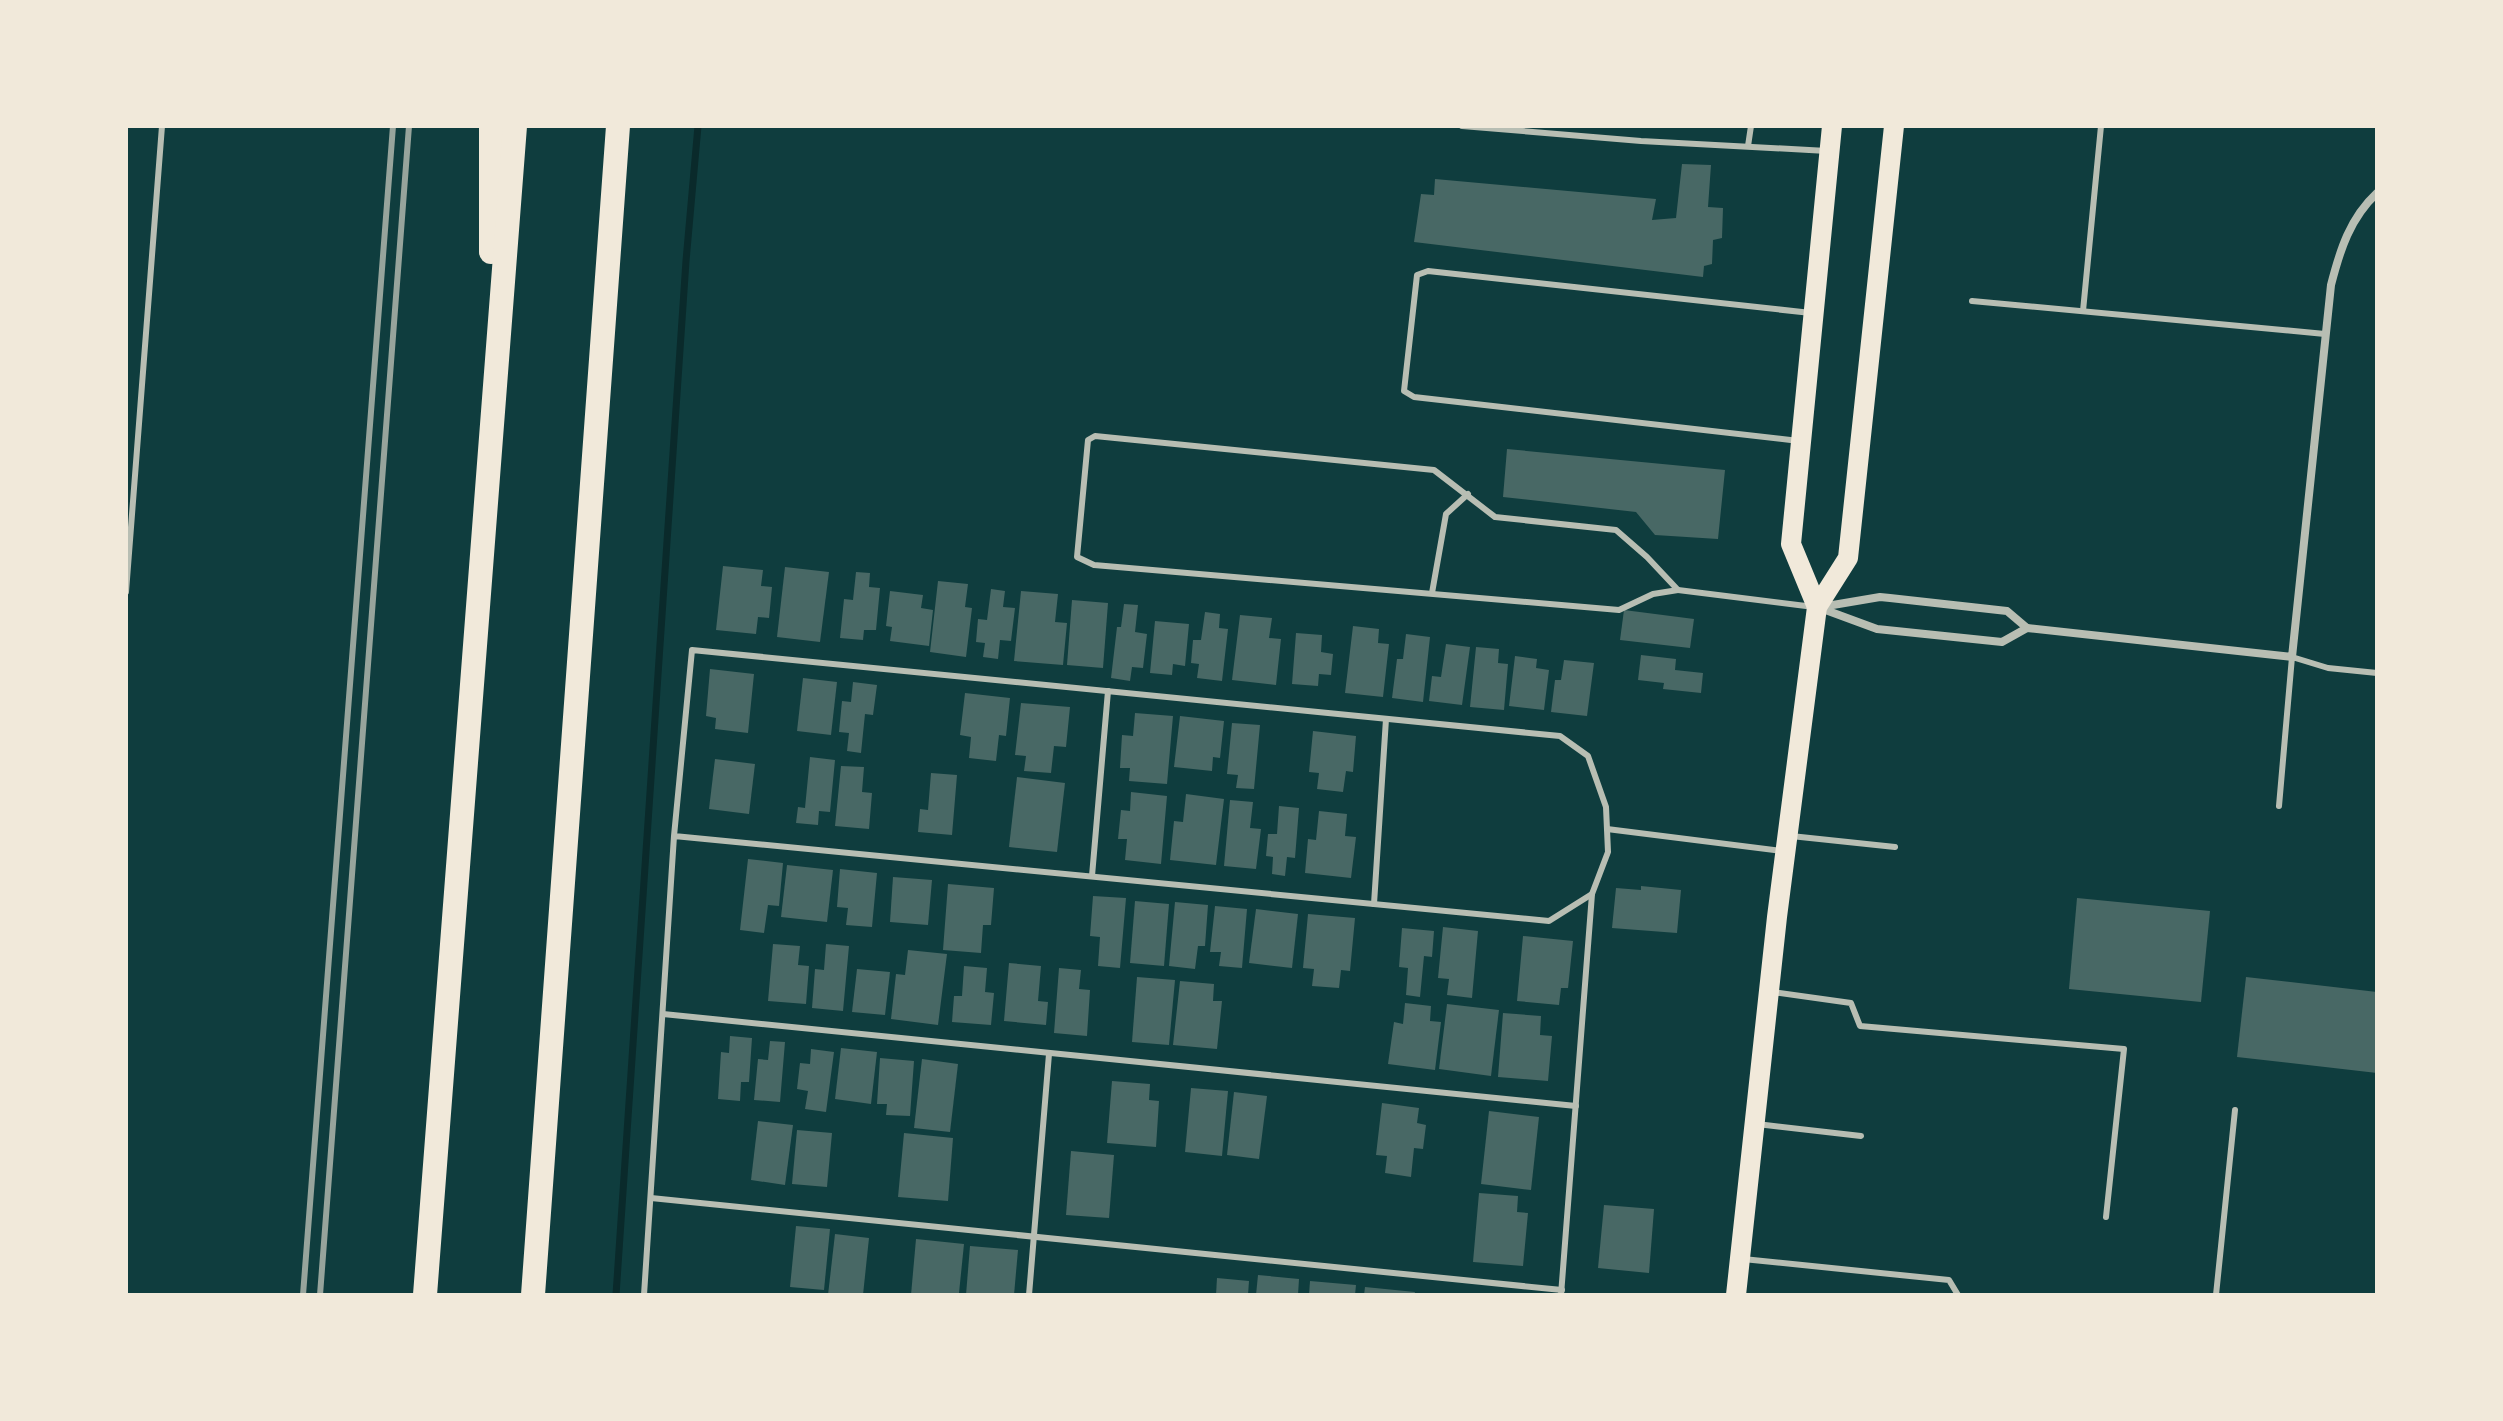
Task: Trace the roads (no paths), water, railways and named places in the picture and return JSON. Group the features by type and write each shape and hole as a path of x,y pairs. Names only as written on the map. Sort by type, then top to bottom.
{"highway":[{"path":"491,126 491,437"},
{"path":"425,1295 515,126"},
{"path":"533,1295 618,126"}],"main road":[{"path":"1817,607 1791,544 1832,126"},
{"path":"1736,1295 1786,843 1817,607 1848,558 1894,126"}],"street":[{"path":"1817,607 1880,597 2007,611 2027,628 2292,657 2331,285 2343,245 2356,219 2377,193"},
{"path":"1817,607 1877,629 2002,642 2027,628"}],"lane":[{"path":"126,592 162,126"},
{"path":"1462,126 1830,151"},
{"path":"1748,146 1751,126"},
{"path":"2083,311 2101,126"},
{"path":"1802,442 1414,397 1404,391 1417,275 1428,271 1815,313"},
{"path":"1972,301 2325,334"},
{"path":"1678,590 1616,530 1495,517 1434,470 1095,436 1088,440 1077,557 1094,565 1619,610 1653,594 1678,590 1817,607"},
{"path":"1432,593 1446,514 1468,494"},
{"path":"644,1295 674,836 692,650 1560,736 1588,756 1606,807 1608,852 1592,894 1562,1293 651,1198"},
{"path":"2279,806 2292,657 2328,668 2377,673"},
{"path":"1092,876 1108,691"},
{"path":"1374,904 1386,719"},
{"path":"1607,829 1786,843 1895,847"},
{"path":"674,836 1549,921 1592,894"},
{"path":"1769,991 1851,1003 1860,1026 2124,1049 2106,1217"},
{"path":"663,1014 1576,1106"},
{"path":"1029,1295 1049,1054"},
{"path":"2216,1295 2235,1110"},
{"path":"1754,1124 1861,1136"},
{"path":"1740,1258 1949,1280 1958,1295"}],"waterway":[{"path":"616,1295 686,261 698,126"}],"railway":[{"path":"303,1295 393,126"},
{"path":"320,1295 409,126"}]}
